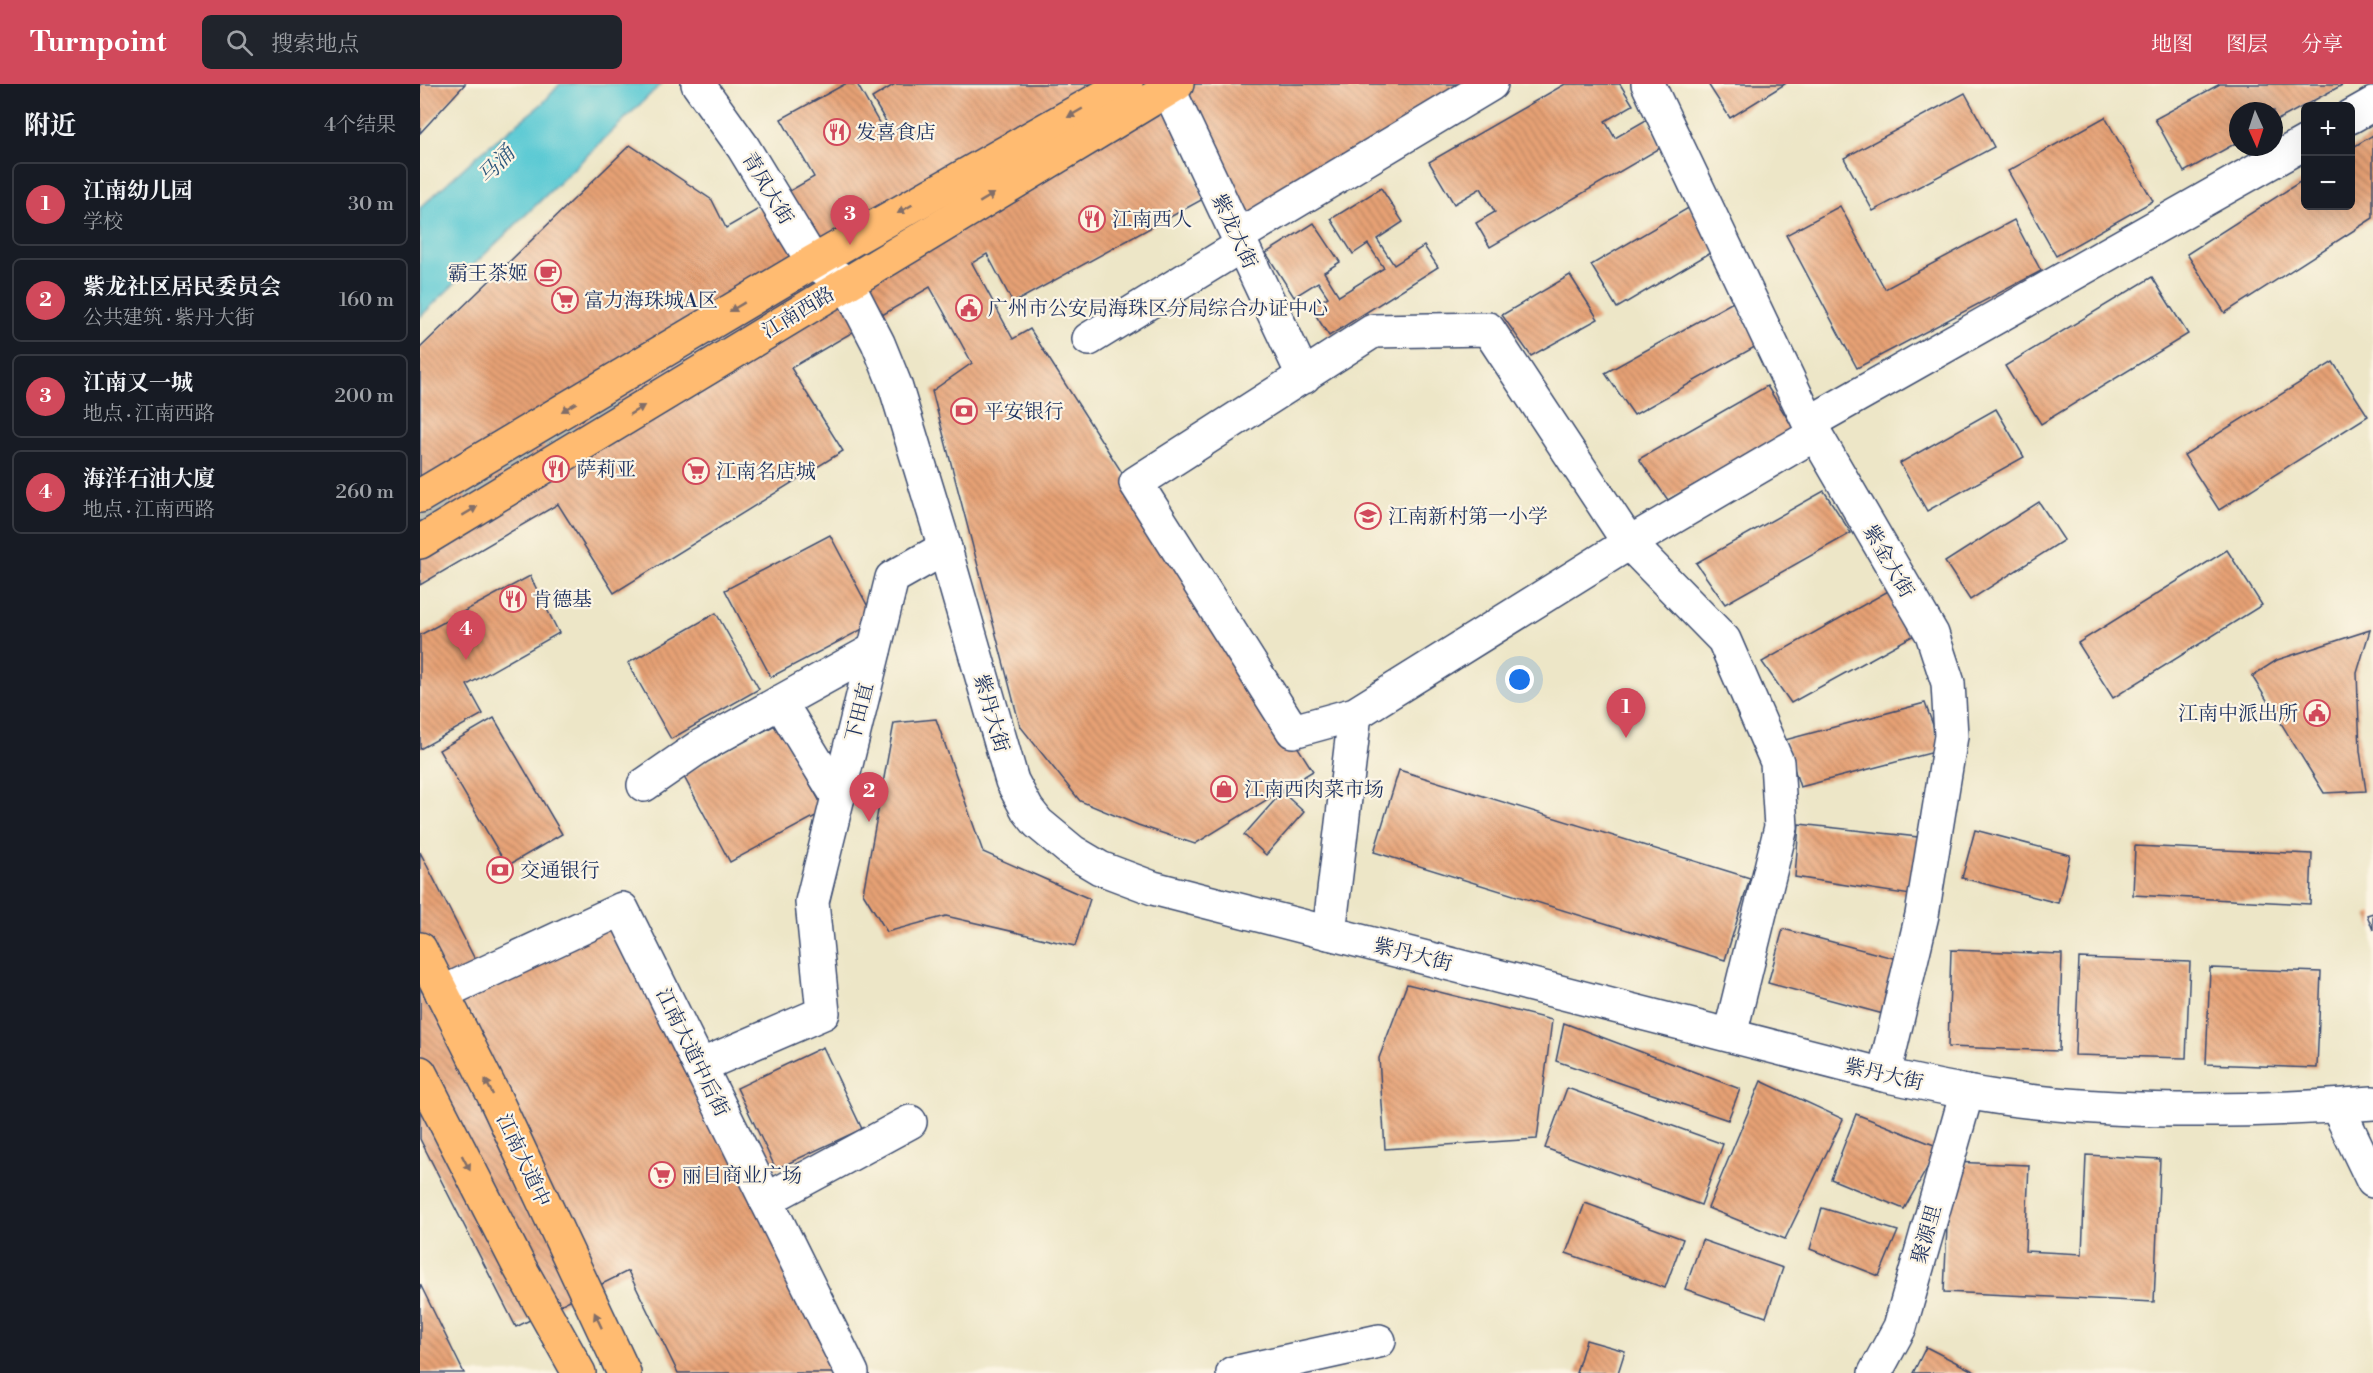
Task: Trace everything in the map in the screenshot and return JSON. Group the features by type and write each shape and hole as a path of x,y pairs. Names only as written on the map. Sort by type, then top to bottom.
{"main road":[{"path":"420,496 813,262 1126,84"},
{"name":"江南西路","path":"420,542 1170,86"},
{"name":"江南大道中","path":"420,949 494,1096 624,1373"},
{"path":"420,1073 567,1358 579,1373"}],"street":[{"name":"青凤大街","path":"698,84 743,147 813,262 847,283"},
{"path":"1089,339 1240,240 1491,84"},
{"name":"紫金大街","path":"1648,84 1812,428 1932,634 1948,682 1951,736 1922,915 1884,1075"},
{"name":"紫龙大街","path":"1170,86 1304,377"},
{"path":"2355,114 2373,104"},
{"path":"1730,1035 1781,827 1777,762 1724,640 1629,543 1488,329 1373,331 1136,483 1293,731 1355,714 1629,543 1812,428 2301,145"},
{"name":"紫丹大街","path":"847,283 878,343 895,385 1012,781 1027,809 1038,823 1073,852 1100,868 1153,888 1884,1075 1967,1092 2026,1101 2170,1110 2243,1110 2373,1102"},
{"name":"下田直","path":"700,1066 823,1012 812,902 892,578 945,548"},
{"path":"644,784 699,747 874,650"},
{"path":"780,702 838,797"},
{"path":"1329,933 1355,714"},
{"name":"江南大道中后街","path":"442,993 622,909 852,1373"},
{"name":"聚源里","path":"1875,1373 1900,1327 1967,1092"},
{"path":"2337,1106 2373,1181"},
{"path":"766,1200 909,1122"},
{"path":"1236,1373 1379,1341"}],"water":[{"name":"马涌","path":"560,84 661,84 420,317 420,208 479,154 543,103"}],"building":[{"path":"420,84 465,84 420,133"},
{"path":"845,84 857,84 886,135 892,132 872,98 895,84 1481,84 1249,217 1193,134 1176,144 1205,198 1013,303 987,254 972,263 1013,339 1030,329 1313,771 1195,844 1138,825 1080,801 1020,726 932,391 972,363 930,287 791,368 843,451 614,593 558,504 420,585 420,348 630,145 712,200 726,228 814,177 781,119"},
{"path":"1565,84 1620,84 1633,105 1605,121 1615,138 1646,120 1662,147 1490,247 1476,223 1495,212 1481,188 1454,204 1429,162"},
{"path":"1708,84 1785,84 1730,118"},
{"path":"2220,84 2344,84 2311,102 2301,102 2301,107 2283,117 2283,102 2229,102 2229,147 2184,172 2155,119"},
{"path":"1965,93 1994,147 1873,211 1844,158"},
{"path":"2105,117 2153,201 2056,256 2008,171"},
{"path":"2373,135 2373,218 2225,313 2187,254 2301,181 2301,210 2355,210 2355,146"},
{"path":"1381,188 1403,222 1377,239 1394,265 1424,246 1438,267 1329,336 1311,308 1328,297 1318,282 1294,297 1266,253 1314,223 1340,262 1324,272 1339,296 1384,268 1368,244 1353,254 1331,219"},
{"path":"1840,206 1885,289 2014,220 2041,271 1857,368 1786,235"},
{"path":"1690,207 1715,250 1617,308 1591,265"},
{"path":"1570,275 1598,319 1531,356 1502,315"},
{"path":"2152,277 2188,334 2041,424 2005,366"},
{"path":"1733,302 1760,344 1634,415 1605,373"},
{"path":"2333,362 2368,416 2219,510 2184,455"},
{"path":"1767,386 1794,429 1668,500 1639,459"},
{"path":"1996,409 2024,457 1927,511 1900,463"},
{"path":"1824,491 1851,533 1725,604 1696,563"},
{"path":"2039,502 2064,540 1970,600 1945,562"},
{"path":"830,535 876,622 771,677 725,590"},
{"path":"2227,550 2262,605 2113,698 2078,643"},
{"path":"530,576 559,633 467,685 483,714 420,749 420,635"},
{"path":"1890,590 1918,633 1791,703 1762,662"},
{"path":"716,613 759,689 671,739 628,663"},
{"name":"江南中派出所","path":"2370,630 2357,673 2360,751 2366,791 2324,793 2252,676 2277,660"},
{"path":"1925,703 1942,750 1800,787 1785,740"},
{"path":"494,718 562,834 507,866 439,750"},
{"path":"936,719 983,852 1090,899 1075,946 946,916 887,932 863,893 894,723"},
{"path":"777,724 825,811 730,862 683,775"},
{"path":"1399,770 1750,878 1725,960 1374,852"},
{"path":"1282,792 1304,812 1266,855 1244,835"},
{"path":"1799,824 1927,838 1917,896 1795,877"},
{"path":"1975,830 2070,855 2058,903 1962,878"},
{"path":"2135,846 2312,854 2310,904 2133,895"},
{"name":"丽日商业广场","path":"420,852 484,977 619,921 840,1373 678,1373 628,1271 516,1327 420,1139"},
{"path":"2373,913 2373,930 2367,915"},
{"path":"1783,929 1901,960 1887,1015 1768,983"},
{"path":"1951,950 2062,954 2059,1051 1948,1047"},
{"path":"2079,958 2190,962 2186,1058 2075,1055"},
{"path":"2210,968 2321,972 2317,1068 2206,1064"},
{"path":"1407,984 1552,1020 1537,1139 1385,1149 1379,1058"},
{"path":"1564,1023 1740,1089 1728,1120 1556,1061"},
{"path":"823,1047 862,1129 776,1169 737,1088"},
{"path":"1761,1081 1843,1119 1785,1239 1708,1208"},
{"path":"1567,1088 1723,1144 1701,1205 1545,1148"},
{"path":"1856,1114 1939,1147 1904,1209 1831,1179"},
{"path":"2086,1155 2160,1159 2154,1302 1944,1292 1950,1162 2029,1165 2025,1251 2082,1254"},
{"path":"1585,1203 1683,1239 1665,1288 1566,1253"},
{"path":"1822,1208 1898,1231 1879,1276 1810,1249"},
{"path":"1702,1240 1783,1268 1766,1317 1685,1289"},
{"path":"420,1284 464,1373 420,1373"},
{"path":"1586,1340 1625,1351 1618,1373 1576,1373"},
{"path":"1926,1347 1977,1373 1913,1373"}],"tunnel":[{"path":"420,520 622,401"}],"place":[{"name":"发喜食店","path":"837,132"},
{"name":"江南西人","path":"1092,219"},
{"name":"江南又一城","path":"850,245"},
{"name":"霸王茶姬","path":"548,273"},
{"name":"富力海珠城A区","path":"565,300"},
{"name":"广州市公安局海珠区分局综合办证中心","path":"969,308"},
{"name":"平安银行","path":"964,411"},
{"name":"萨莉亚","path":"556,469"},
{"name":"江南名店城","path":"696,471"},
{"name":"江南新村第一小学","path":"1368,516"},
{"name":"肯德基","path":"513,599"},
{"name":"海洋石油大廈","path":"466,660"},
{"name":"江南中派出所","path":"2317,713"},
{"name":"江南幼儿园","path":"1626,738"},
{"name":"江南西肉菜市场","path":"1224,789"},
{"name":"紫龙社区居民委员会","path":"869,822"},
{"name":"交通银行","path":"500,870"},
{"name":"丽日商业广场","path":"662,1175"}]}
